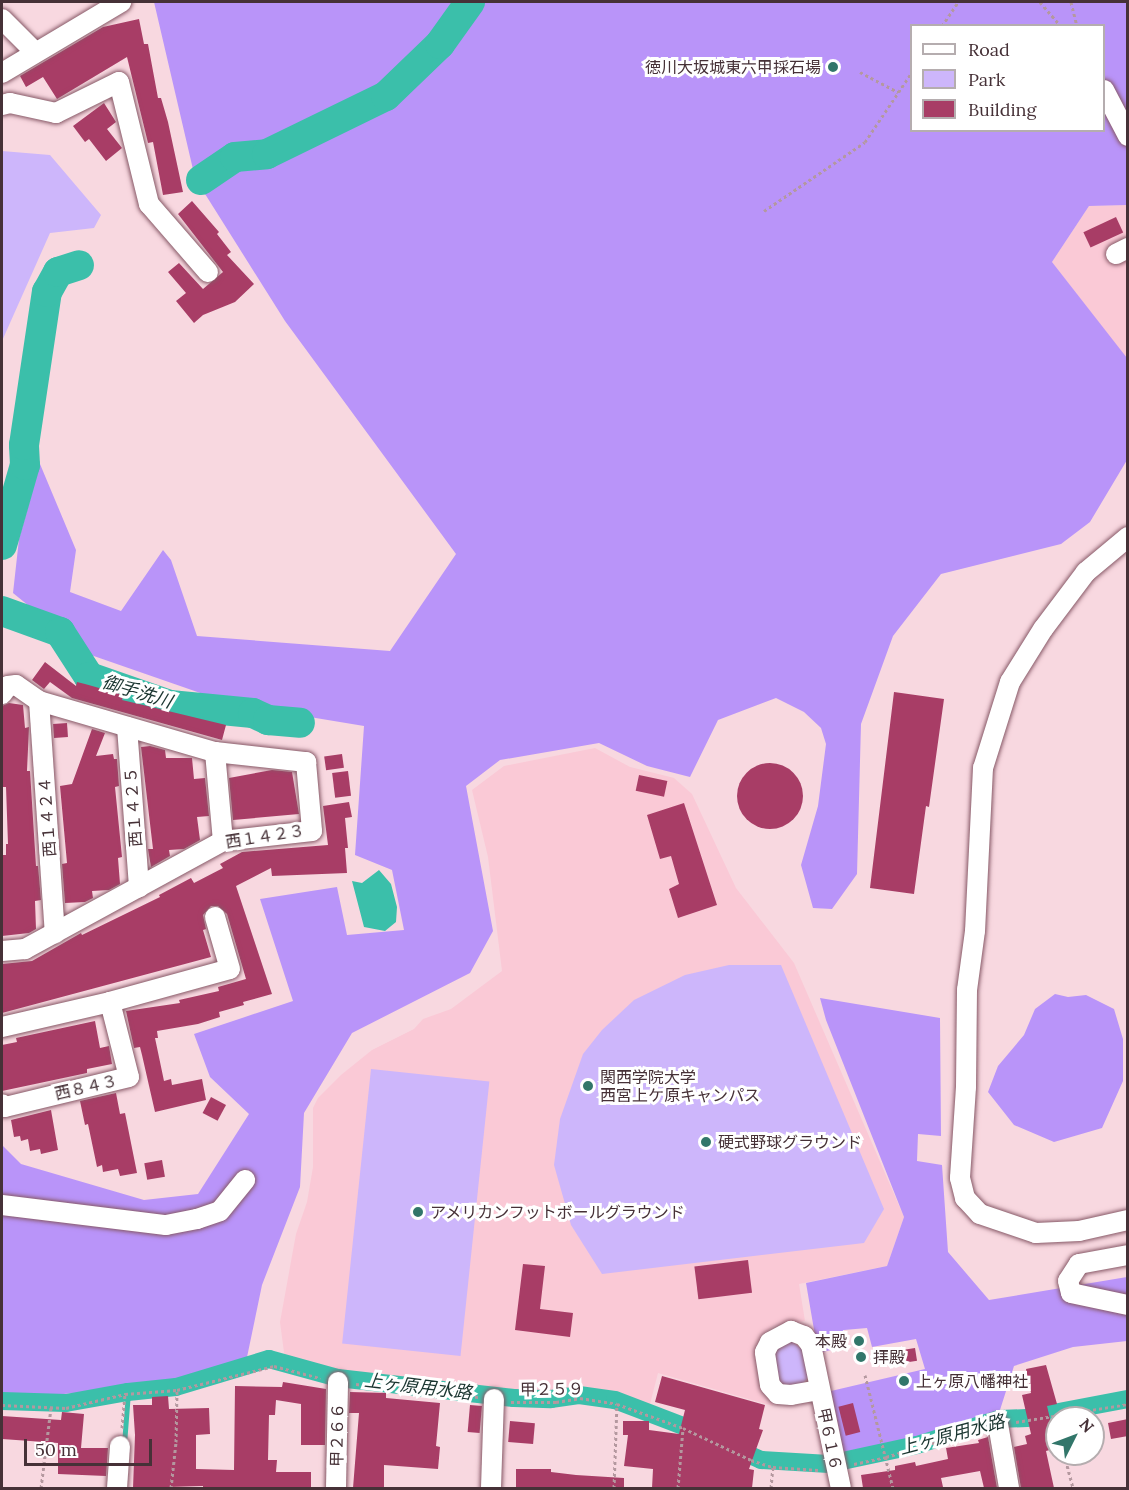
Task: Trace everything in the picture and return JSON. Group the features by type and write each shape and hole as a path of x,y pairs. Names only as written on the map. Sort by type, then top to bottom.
{"street":[{"path":"2,73 121,2"},
{"path":"2,19 35,52"},
{"path":"2,105 10,103 56,113 118,82 149,204 208,272"},
{"path":"1105,92 1128,136"},
{"path":"1128,537 1086,572 1043,629 1010,682 983,768 975,931 967,990 966,1086 960,1178 965,1198 980,1214 1036,1233 1080,1231 1128,1220"},
{"name":"西１４２３","path":"2,694 8,686 16,685 39,701 215,752 306,762 312,831 223,841 26,949 2,951"},
{"name":"西１４２４","path":"39,701 55,933"},
{"name":"西１４２５","path":"127,727 139,888"},
{"path":"215,752 223,841"},
{"path":"2,1027 110,1002 230,969 215,917"},
{"name":"西８４３","path":"2,1104 5,1107 129,1077 110,1002"},
{"path":"2,1205 166,1225 197,1219 220,1211 245,1180"},
{"path":"1128,1255 1079,1264 1068,1281 1071,1293 1128,1305"},
{"name":"甲２６６","path":"336,1488 338,1382"},
{"name":"甲６１６","path":"819,1390 841,1488"},
{"path":"492,1488 494,1399"},
{"path":"998,1424 1009,1488"},
{"path":"117,1488 120,1446"}],"path":[{"path":"943,24 958,2"},
{"path":"1040,2 1059,24"},
{"path":"1071,2 1076,24"},
{"path":"860,72 898,92"},
{"path":"764,211 865,142 910,75"},
{"name":"甲２５９","path":"2,1405 66,1408 125,1394 177,1390 274,1366 338,1382 519,1402 556,1402 580,1398 617,1404 683,1428 719,1446 773,1467 826,1470 998,1424 1045,1418"},
{"path":"865,1375 893,1488"},
{"path":"171,1488 176,1442 177,1390"},
{"path":"120,1446 125,1394"},
{"path":"614,1488 617,1404"},
{"name":"甲２５９","path":"1105,1408 1128,1404"},
{"path":"41,1488 51,1408"},
{"path":"678,1488 683,1428"},
{"path":"1067,1466 1073,1488"},
{"path":"771,1488 773,1467"}],"shaded area":[{"path":"154,2 1127,2 1127,205 1089,206 1052,262 1127,358 1127,460 1090,522 1061,544 941,574 893,636 861,724 857,874 832,909 813,908 801,865 818,806 826,744 821,728 804,712 776,698 718,720 690,777 647,766 599,743 500,760 466,786 493,931 470,973 352,1033 304,1113 300,1187 262,1285 246,1362 176,1385 26,1397 2,1393 2,1145 21,1164 144,1200 198,1194 249,1114 210,1077 194,1034 293,1001 260,899 337,887 347,935 404,930 392,870 355,855 364,726 232,704 88,654 13,593 19,539 40,464 76,550 70,592 121,611 163,550 171,560 197,636 390,651 456,554 285,321 195,178"},
{"path":"1127,205 1127,359 1052,262 1089,206"},
{"name":"関西学院大学 西宮上ケ原キャンパス","path":"595,748 630,767 674,778 692,794 736,888 794,963 904,1217 887,1266 799,1284 805,1321 774,1326 761,1335 756,1350 773,1406 658,1373 649,1408 611,1396 579,1393 545,1398 506,1396 319,1373 285,1360 280,1322 296,1234 307,1202 313,1167 313,1108 318,1098 341,1075 372,1050 414,1029 423,1019 451,1009 502,971 488,857 472,790 504,766"},
{"path":"379,870 391,884 397,907 396,922 385,931 364,927 352,881 362,883"},
{"path":"1055,994 1068,997 1086,995 1114,1009 1123,1039 1123,1081 1102,1128 1054,1142 1014,1125 988,1092 998,1066 1024,1035 1035,1009"},
{"path":"820,998 940,1018 941,1136 918,1134 917,1161 942,1165 948,1252 989,1300 1127,1277 1127,1341 1073,1347 1014,1366 1000,1410 885,1447 844,1454 831,1391 925,1369 916,1339 872,1347 867,1328 844,1330 844,1347 818,1353 806,1283 887,1266 904,1217 826,1020"}],"green space":[{"path":"2,151 50,155 101,215 94,228 50,233 2,341"},
{"name":"硬式野球グラウンド","path":"729,965 781,965 884,1209 864,1243 602,1274 571,1225 554,1165 560,1119 583,1054 602,1030 634,1000 685,975"},
{"name":"アメリカンフットボールグラウンド","path":"371,1069 489,1081 460,1356 342,1343"},
{"path":"790,1340 803,1350 809,1376 802,1385 790,1387 782,1385 777,1380 774,1348"}],"building":[{"path":"139,19 144,44 148,44 158,98 161,98 168,122 183,192 163,195 153,142 148,143 127,57 57,99 43,77 26,87 20,76 103,27"},
{"path":"104,103 116,122 107,129 122,148 106,161 89,139 85,142 73,126"},
{"path":"192,201 219,232 217,234 231,252 227,255 254,284 235,302 203,315 194,323 176,301 186,293 168,272 179,263 203,289 223,272 178,214"},
{"path":"1116,217 1123,232 1091,248 1083,232"},
{"path":"45,662 76,686 77,682 85,684 124,695 122,700 226,725 222,740 72,698 50,682 44,689 32,680"},
{"path":"894,692 944,699 914,894 870,888"},
{"path":"9,703 23,705 25,728 29,727 27,771 30,771 36,866 38,866 41,900 35,901 36,929 29,933 2,936 2,855 6,855 6,844 8,844 6,787 2,787 2,706"},
{"path":"67,723 68,737 54,738 53,724"},
{"path":"92,729 105,733 96,756 113,754 114,759 117,759 119,786 115,787 122,857 118,858 120,884 109,890 92,891 93,898 85,902 65,903 62,864 67,863 60,786 72,784"},
{"path":"150,746 165,750 166,758 192,758 194,779 205,778 209,816 197,817 200,840 184,849 169,850 170,856 151,867 148,849 153,849 141,747"},
{"path":"342,754 344,768 326,770 324,757"},
{"path":"763,763 777,763 789,768 798,777 803,796 801,809 794,820 777,829 763,829 751,824 742,815 737,803 737,789 742,777 751,768"},
{"path":"272,770 292,772 299,814 233,820 229,778"},
{"path":"348,771 351,796 335,798 332,773"},
{"path":"639,775 667,781 664,797 636,791"},
{"path":"349,802 352,817 345,818 348,848 345,848 347,873 272,876 271,868 236,886 272,994 219,1012 220,1017 198,1024 157,1031 158,1038 155,1038 164,1081 171,1079 172,1085 202,1079 206,1100 155,1112 140,1047 134,1048 126,1011 180,1003 179,1000 219,991 218,987 246,979 227,914 218,906 211,906 203,915 206,929 203,930 211,957 2,1013 2,964 32,961 81,933 82,935 160,897 159,895 191,878 194,883 223,868 220,864 242,852 328,845 323,806"},
{"path":"684,803 717,905 678,918 669,889 679,884 671,856 660,859 647,815"},
{"path":"95,1021 100,1048 109,1046 112,1064 87,1069 87,1073 2,1091 2,1045 17,1042 16,1038"},
{"path":"116,1093 120,1114 125,1113 137,1173 120,1176 118,1169 103,1172 102,1165 97,1167 88,1124 85,1125 80,1101"},
{"path":"211,1097 226,1105 218,1121 203,1113"},
{"path":"51,1110 58,1150 41,1154 40,1149 30,1151 28,1139 21,1141 20,1136 14,1137 11,1120"},
{"path":"162,1160 165,1177 147,1180 144,1163"},
{"path":"748,1260 752,1293 698,1299 694,1267"},
{"path":"523,1264 545,1266 540,1309 573,1313 570,1337 515,1330"},
{"path":"915,1348 917,1361 882,1366 880,1353"},
{"path":"1046,1365 1057,1404 1045,1406 1045,1466 1049,1466 1054,1488 1021,1488 1014,1447 1027,1444 1025,1436 1031,1434 1022,1395 1031,1393 1026,1369"},
{"path":"662,1376 765,1405 759,1429 763,1430 749,1469 754,1470 752,1488 652,1488 653,1469 624,1466 628,1435 623,1435 623,1421 649,1421 649,1430 679,1434 685,1410 655,1402"},
{"path":"283,1382 326,1389 325,1445 301,1445 301,1404 276,1400 275,1415 269,1415 268,1460 277,1460 276,1472 311,1472 311,1488 203,1488 203,1486 133,1488 135,1435 133,1405 152,1405 152,1397 168,1396 169,1409 209,1408 210,1434 196,1435 196,1469 234,1470 235,1386 282,1387"},
{"path":"350,1392 386,1393 386,1398 440,1403 436,1446 440,1447 438,1469 384,1465 384,1488 353,1488 359,1413 349,1413"},
{"path":"853,1403 860,1432 846,1436 838,1407"},
{"path":"470,1405 482,1406 480,1433 468,1432"},
{"path":"62,1412 84,1414 81,1448 108,1448 106,1476 58,1474 58,1443 2,1439 2,1416 61,1420"},
{"path":"1128,1419 1128,1436 1111,1439 1108,1423"},
{"path":"510,1421 535,1423 533,1444 508,1442"},
{"path":"988,1437 997,1488 984,1488 980,1471 941,1478 943,1487 863,1488 861,1475 895,1470 895,1466 915,1462 916,1466 948,1459 946,1448 979,1443 978,1440"},
{"path":"516,1469 551,1469 551,1472 624,1478 624,1488 516,1488"}],"waterway":[{"path":"201,180 235,157 267,154 386,96 440,44 470,2"},
{"path":"2,545 25,465 24,445 47,292 58,272 79,265"},
{"name":"御手洗川","path":"2,611 60,632 89,677 170,705 253,713 268,720 300,723"},
{"name":"上ヶ原用水路","path":"2,1401 66,1403 128,1392 176,1387 269,1359 338,1378 514,1398 551,1399 579,1395 615,1400 704,1434"},
{"path":"124,1444 128,1392"},
{"name":"上ヶ原用水路","path":"847,1460 917,1445 999,1419 1027,1418 1128,1399"},
{"name":"上ヶ原用水路","path":"732,1447 761,1460 829,1464"}],"place":[{"name":"徳川大坂城東六甲採石場","path":"833,67"},
{"name":"関西学院大学 西宮上ケ原キャンパス","path":"588,1086"},
{"name":"硬式野球グラウンド","path":"706,1142"},
{"name":"アメリカンフットボールグラウンド","path":"418,1212"},
{"name":"本殿","path":"859,1341"},
{"name":"拝殿","path":"861,1357"},
{"name":"上ヶ原八幡神社","path":"904,1381"}]}
